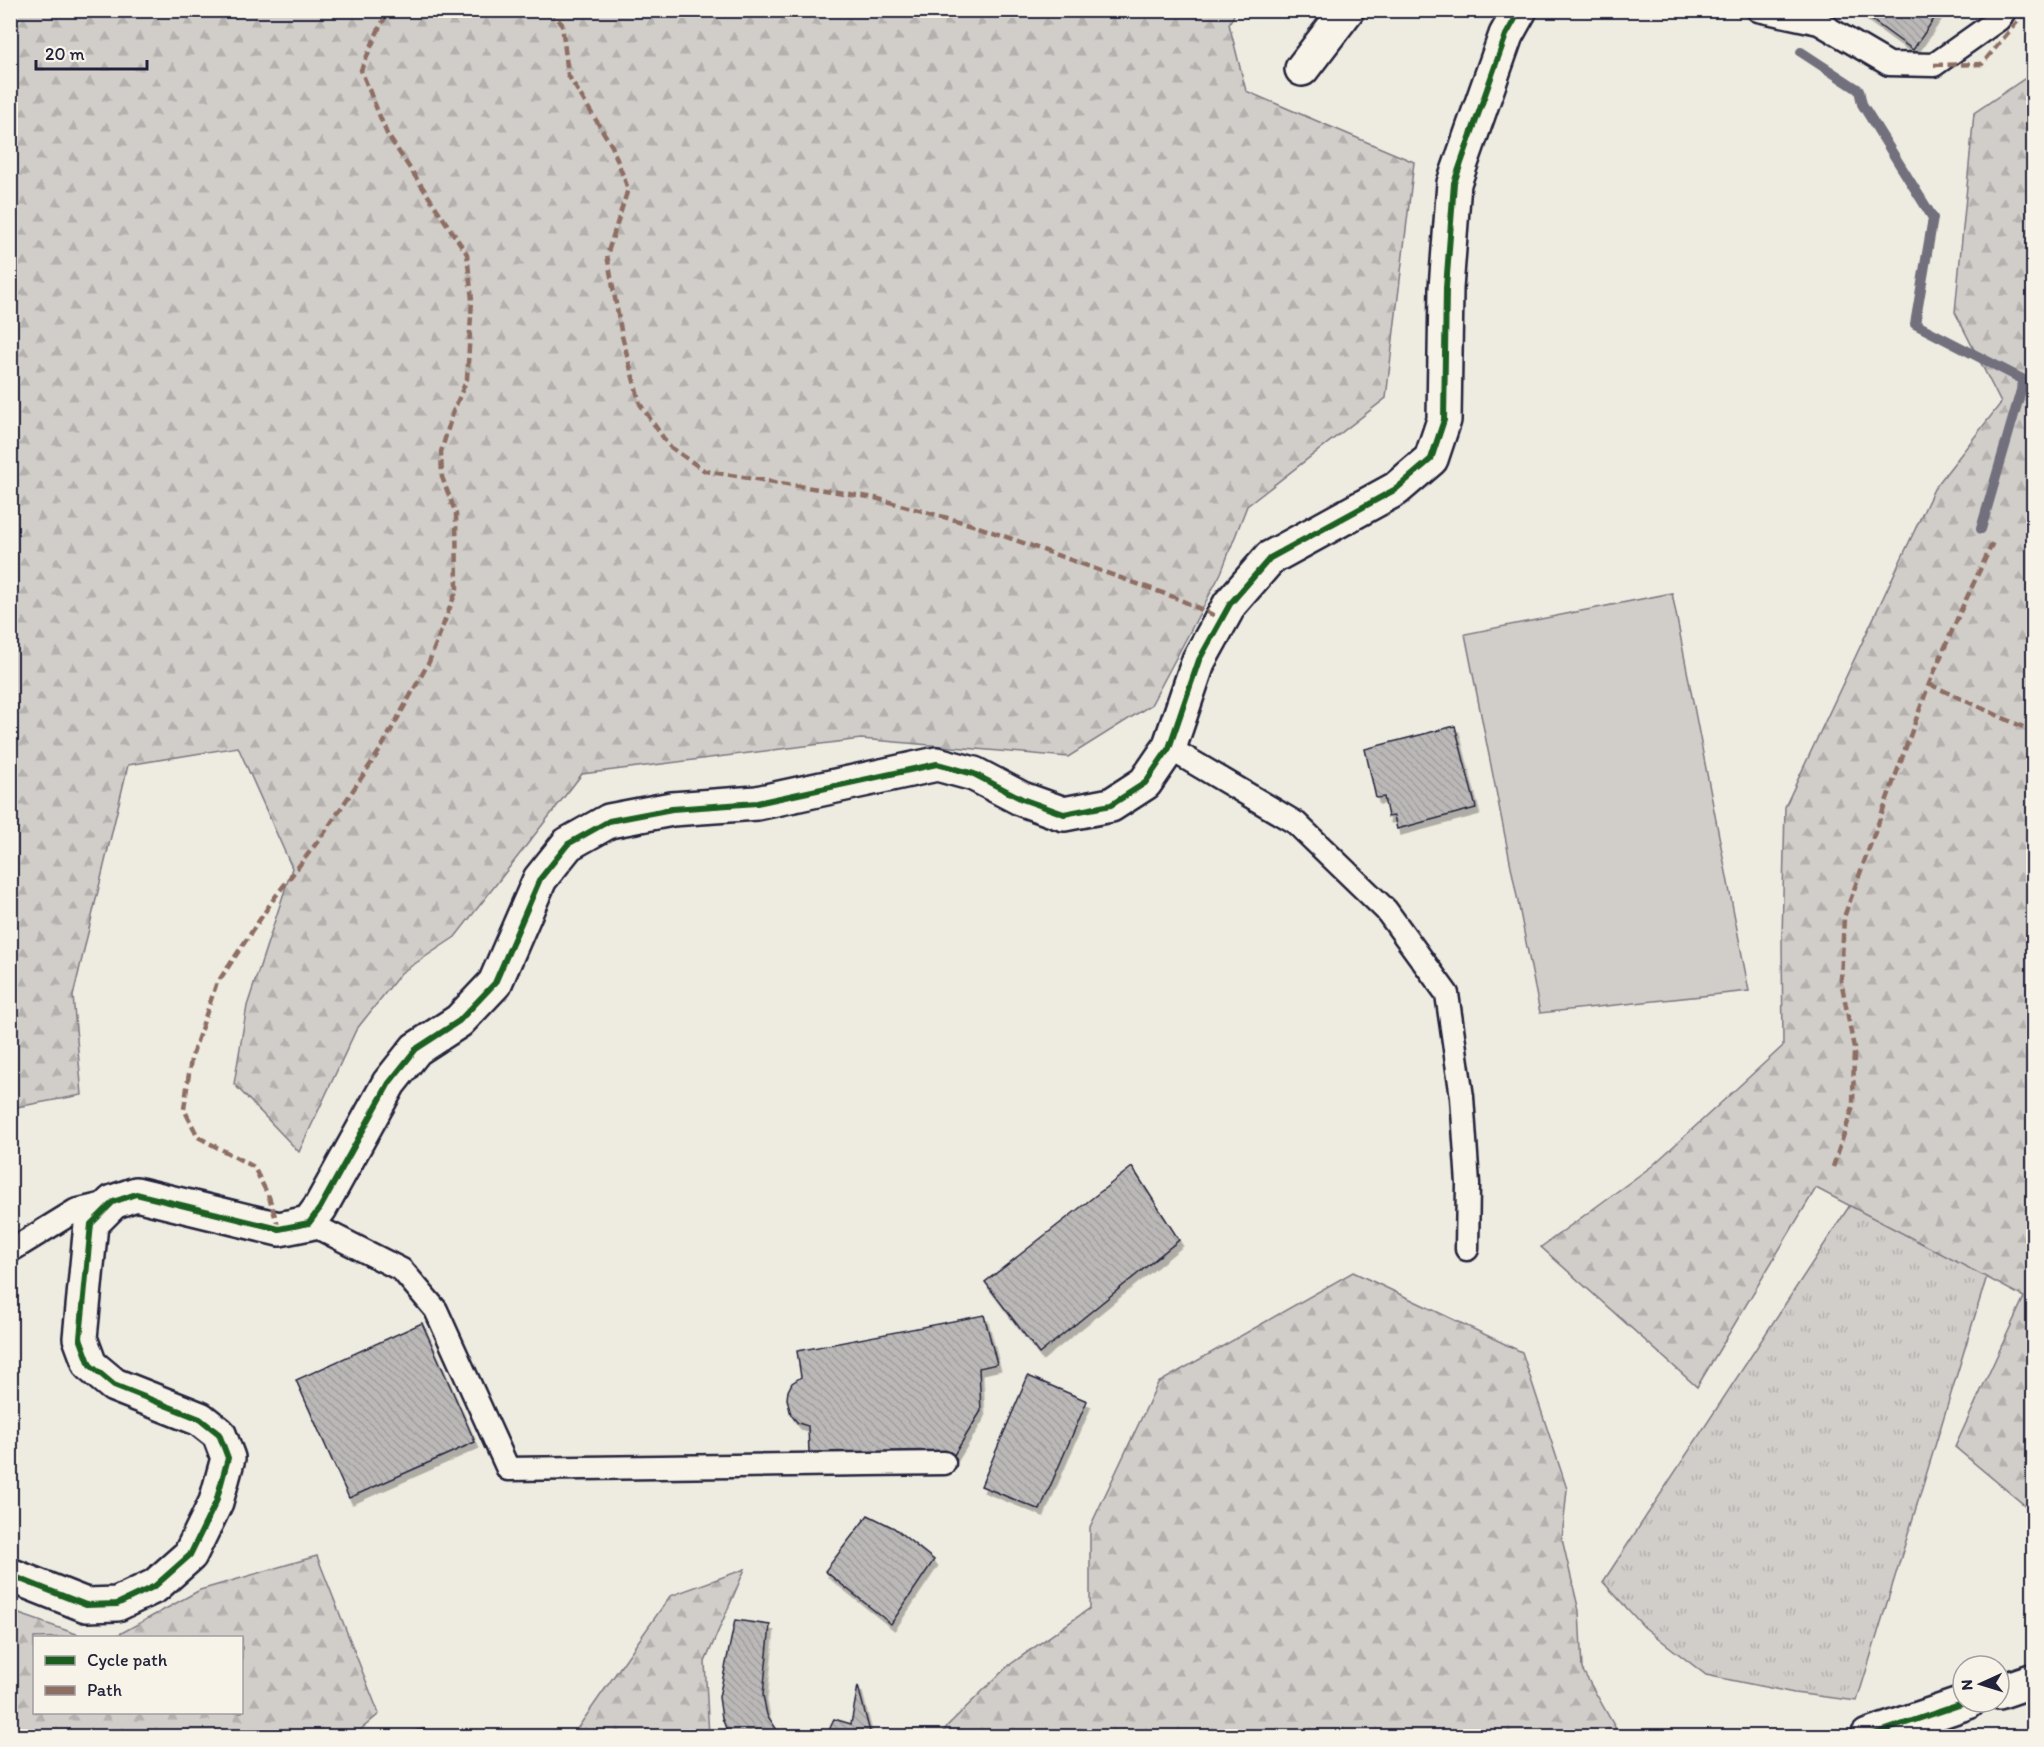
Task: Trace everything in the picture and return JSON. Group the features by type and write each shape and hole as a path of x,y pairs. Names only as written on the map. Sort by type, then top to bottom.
{"street":[{"path":"1302,69 1347,10"},
{"path":"10,1575 86,1605 117,1604 155,1586 190,1555 216,1502 228,1458 219,1434 200,1419 114,1385 90,1365 80,1338 91,1224 113,1202 136,1194 279,1229 309,1223 321,1208 389,1083 416,1050 459,1021 495,983 540,879 568,844 609,821 672,809 758,803 937,764 974,774 1022,799 1064,814 1111,805 1144,783 1169,748 1199,660 1230,604 1270,558 1396,489 1431,459 1444,420 1446,288 1454,183 1506,35 1520,10"},
{"path":"2011,1688 2034,1680"},
{"path":"1868,1737 1951,1708"}],"lane":[{"path":"1758,10 1818,23 1889,64 1934,65 1999,19 2005,10"},
{"path":"1169,748 1296,823 1386,910 1447,994 1462,1097 1468,1184 1467,1249"},
{"path":"10,1251 75,1211 113,1202"},
{"path":"309,1223 402,1270 436,1310 508,1468 944,1463"}],"green space":[{"path":"11,10 1236,11 1229,24 1246,91 1414,162 1386,398 1247,506 1221,573 1151,705 1068,757 861,739 582,774 455,937 401,973 356,1030 299,1152 234,1084 247,1006 292,868 238,747 128,765 73,996 82,1095 11,1108"},
{"path":"2033,73 2033,1510 1955,1447 2024,1297 1816,1188 1697,1387 1541,1247 1652,1166 1783,1046 1782,939 1785,807 1934,489 2001,403 1955,312 1974,113"},
{"path":"1672,593 1749,991 1540,1013 1465,634"},
{"path":"1852,1202 1987,1276 1857,1701 1794,1693 1706,1675 1644,1627 1603,1582"},
{"path":"1353,1272 1522,1352 1567,1489 1562,1539 1579,1611 1582,1669 1620,1736 940,1736 948,1725 1008,1666 1090,1608 1090,1527 1158,1383"},
{"path":"317,1556 379,1714 353,1736 11,1736 11,1611 82,1636 33,1636 33,1714 243,1714 243,1636 116,1636 200,1590"},
{"path":"745,1569 705,1662 709,1736 572,1736 670,1596"}],"building":[{"path":"1858,10 1940,10 1913,50"},
{"path":"1455,726 1476,808 1397,829 1394,816 1388,817 1384,797 1376,798 1365,749"},
{"path":"1132,1167 1179,1240 1039,1354 985,1282"},
{"path":"984,1315 997,1364 979,1368 981,1411 954,1455 809,1453 808,1426 798,1423 791,1415 787,1399 792,1383 801,1377 797,1351"},
{"path":"422,1323 475,1442 349,1498 296,1380"},
{"path":"1028,1376 1087,1401 1040,1510 981,1486"},
{"path":"868,1515 894,1528 934,1560 891,1624 825,1571"},
{"path":"735,1620 770,1625 763,1695 767,1715 777,1730 787,1736 729,1736 722,1718 719,1697"},
{"path":"858,1686 871,1736 821,1736 828,1733 834,1719 851,1724"},
{"path":"424,1729 435,1736 389,1736"}],"waterway":[{"path":"1801,52 1859,90 1862,104 1933,218 1915,324 2024,380 1981,529"}],"marked path":[{"path":"279,1229 269,1197 254,1167 198,1137 184,1109 191,1059 216,985 275,897 325,832 380,750 429,662 457,589 456,514 442,477 441,452 453,412 467,379 472,300 467,254 387,134 361,70 380,26 390,10"},
{"path":"549,10 562,24 568,75 612,146 628,189 607,255 622,336 640,404 669,446 705,471 875,498 973,525 1174,597 1222,619"},
{"path":"1934,65 1982,64 2027,10"},
{"path":"1833,1167 1853,1107 1854,1048 1841,980 1844,917 1929,684 1994,540"},
{"path":"1929,684 2034,732"}],"cycle path":[{"path":"10,1575 86,1605 117,1604 155,1586 190,1555 216,1502 228,1458 219,1434 200,1419 114,1385 90,1365 80,1338 91,1224 113,1202 136,1194 279,1229 309,1223 320,1208 389,1083 416,1049 459,1021 495,983 540,879 568,844 609,821 672,809 757,803 937,764 974,774 1022,799 1064,814 1111,805 1145,783 1169,748 1199,660 1230,604 1270,558 1396,489 1431,459 1444,420 1446,288 1454,183 1506,35 1520,10"},
{"path":"1868,1736 1951,1708"}]}
